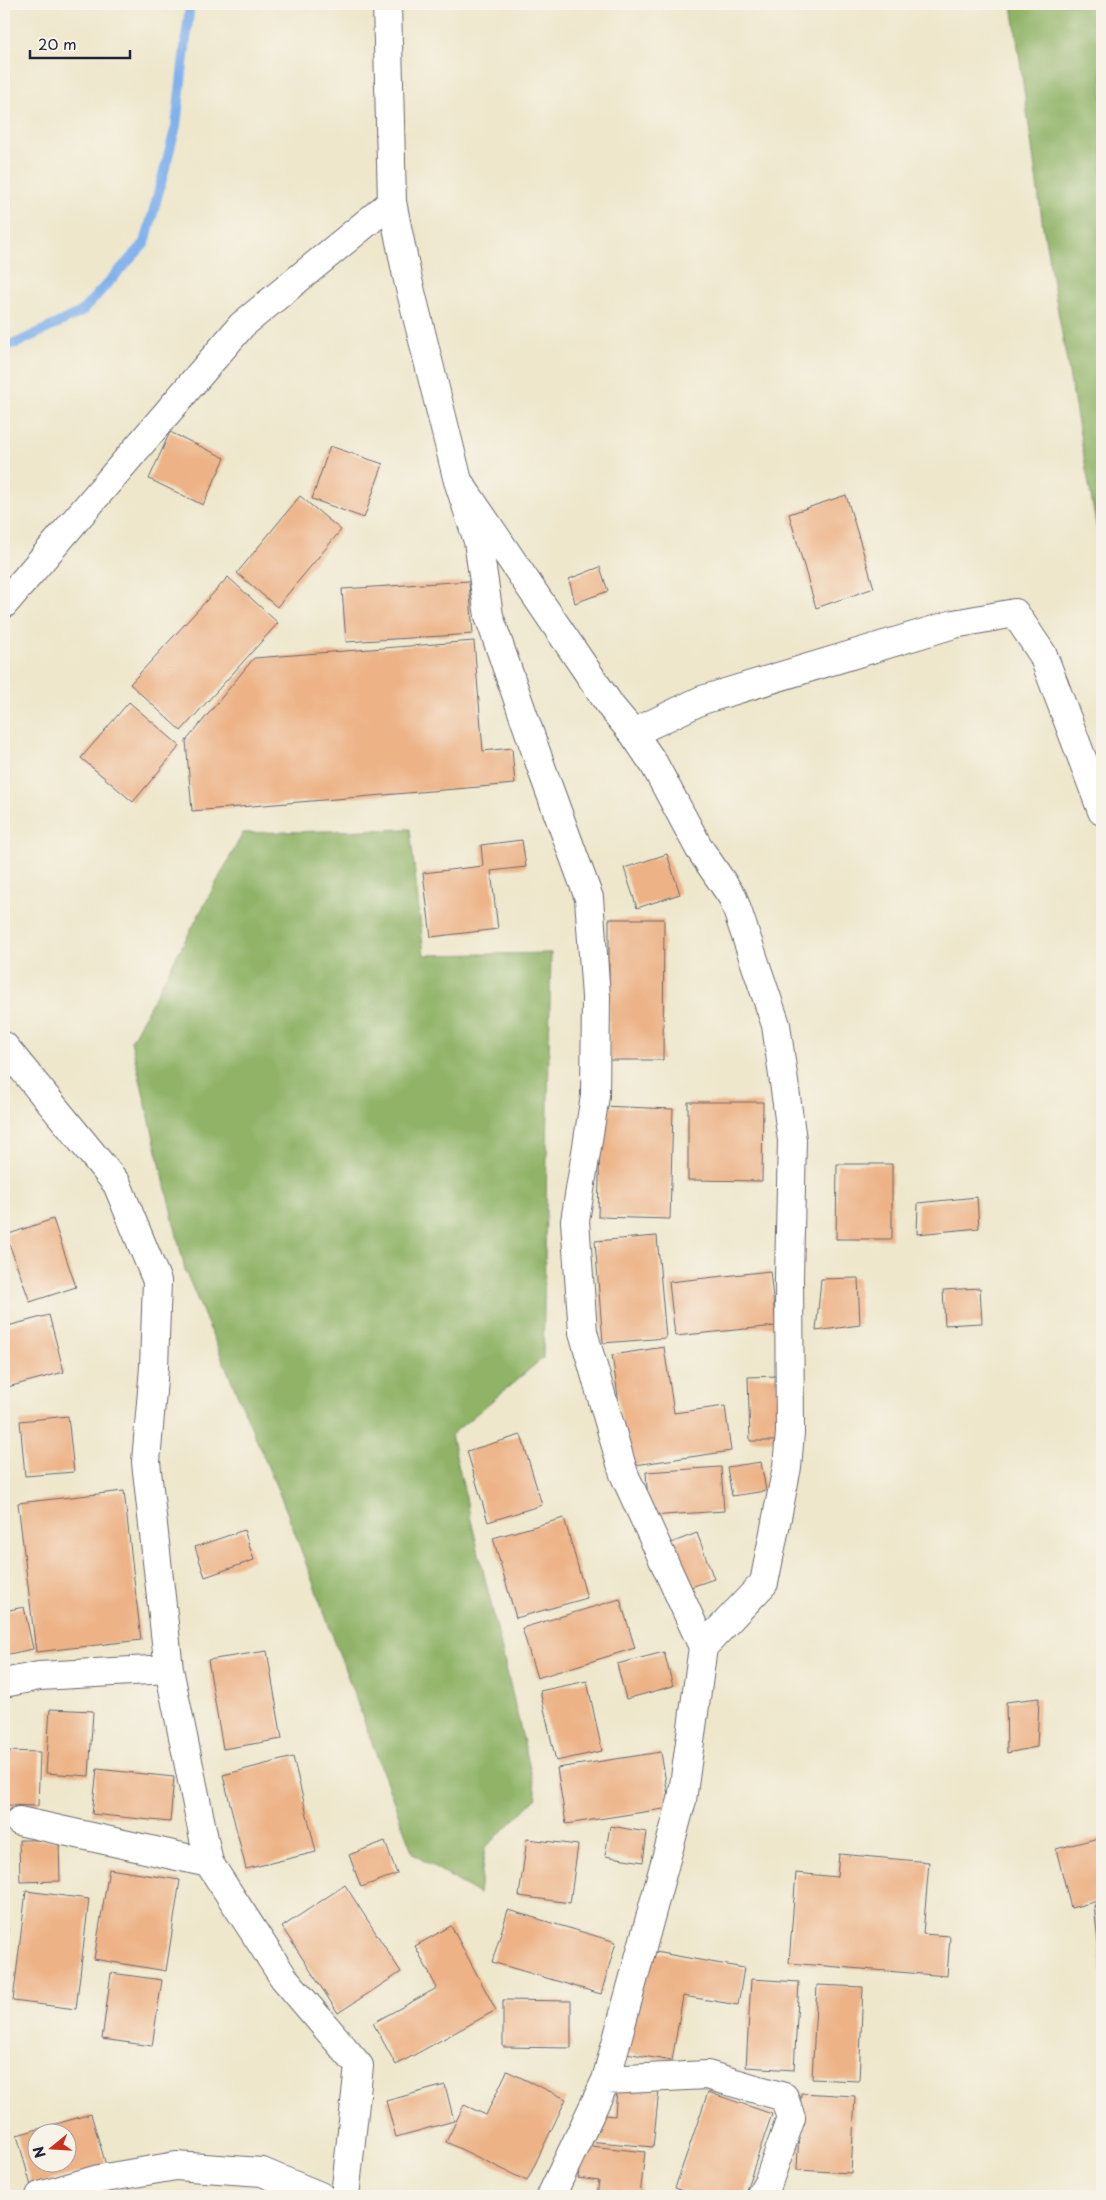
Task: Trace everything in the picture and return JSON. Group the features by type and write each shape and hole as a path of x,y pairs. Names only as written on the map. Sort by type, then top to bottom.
{"street":[{"path":"386,4 392,202 407,276 458,481 478,542 489,616 589,898 596,997 595,1096 574,1221 583,1332 624,1474 703,1648 682,1800 606,2080 551,2196"},
{"path":"4,604 242,325 392,202"},
{"path":"458,481 612,708 633,733 654,764 699,848 733,898 776,1025 792,1140 789,1278 790,1433 787,1467 764,1583 703,1648"},
{"path":"633,733 702,700 954,624 1015,613 1043,655 1102,810"},
{"path":"4,1046 117,1184 157,1281 154,1367 146,1462 169,1669 209,1863 284,1978 359,2066 346,2196"},
{"path":"4,1683 39,1676 169,1669"},
{"path":"19,1821 209,1863"},
{"path":"606,2080 707,2075 784,2097 791,2118 769,2180 760,2196"},
{"path":"40,2196 99,2179 176,2166 262,2172 320,2196"}],"green space":[{"path":"1012,4 1102,4 1102,558 1043,227"},
{"path":"410,829 424,955 551,953 543,1358 451,1435 537,1798 485,1848 479,1894 413,1854 287,1512 185,1270 131,1041 243,833"}],"building":[{"path":"170,432 225,458 203,505 149,479"},
{"path":"330,446 383,464 364,518 312,499"},
{"path":"846,495 874,588 816,608 789,514"},
{"path":"300,496 341,530 277,607 237,573"},
{"path":"600,567 608,591 575,603 569,579"},
{"path":"228,577 278,623 181,731 130,684"},
{"path":"469,581 473,634 346,642 342,589"},
{"path":"474,641 483,751 512,748 515,784 192,811 186,741 254,658"},
{"path":"129,702 180,746 133,802 81,758"},
{"path":"522,840 526,867 491,871 498,929 431,937 423,873 483,866 481,845"},
{"path":"667,854 680,894 637,908 624,868"},
{"path":"609,919 664,919 663,1060 609,1060"},
{"path":"688,1102 763,1102 762,1181 688,1180"},
{"path":"601,1106 673,1109 670,1219 598,1217"},
{"path":"837,1164 892,1164 892,1239 836,1239"},
{"path":"977,1197 979,1228 917,1234 918,1203"},
{"path":"53,1219 76,1287 30,1302 6,1235"},
{"path":"657,1236 666,1338 603,1343 595,1241"},
{"path":"770,1271 776,1326 675,1336 669,1282"},
{"path":"858,1278 860,1325 816,1331 821,1279"},
{"path":"980,1288 982,1323 945,1325 943,1290"},
{"path":"49,1315 64,1372 4,1388 4,1327"},
{"path":"664,1347 674,1413 725,1406 731,1451 628,1466 612,1355"},
{"path":"778,1376 780,1441 750,1441 748,1377"},
{"path":"68,1416 74,1472 25,1476 20,1421"},
{"path":"521,1435 542,1505 488,1522 467,1451"},
{"path":"761,1462 766,1491 732,1496 727,1467"},
{"path":"721,1467 724,1511 649,1516 646,1472"},
{"path":"124,1491 141,1640 36,1652 18,1503"},
{"path":"564,1518 587,1598 516,1618 493,1538"},
{"path":"244,1530 254,1560 205,1577 195,1547"},
{"path":"697,1533 714,1579 685,1589 668,1544"},
{"path":"620,1599 635,1648 537,1678 522,1628"},
{"path":"24,1607 33,1649 4,1655 4,1611"},
{"path":"267,1651 282,1739 223,1749 208,1660"},
{"path":"664,1652 673,1686 626,1699 617,1664"},
{"path":"587,1681 602,1751 556,1761 540,1691"},
{"path":"1039,1698 1037,1747 1007,1753 1006,1702"},
{"path":"50,1709 93,1711 89,1776 46,1773"},
{"path":"4,1751 40,1752 38,1806 4,1805"},
{"path":"661,1752 670,1808 566,1824 557,1768"},
{"path":"293,1757 316,1852 246,1869 223,1775"},
{"path":"97,1769 174,1777 170,1822 92,1814"},
{"path":"610,1826 647,1832 643,1862 605,1856"},
{"path":"1102,1837 1102,1900 1071,1908 1056,1849"},
{"path":"527,1839 578,1845 570,1903 519,1896"},
{"path":"19,1840 59,1840 60,1881 20,1882"},
{"path":"385,1841 397,1874 361,1887 349,1855"},
{"path":"839,1854 929,1862 923,1934 950,1936 947,1976 789,1963 796,1873 837,1877"},
{"path":"109,1869 180,1880 166,1971 94,1959"},
{"path":"345,1885 401,1972 338,2013 282,1927"},
{"path":"26,1891 89,1899 76,2009 13,2001"},
{"path":"1102,1904 1102,1971 1101,1971 1094,1905"},
{"path":"508,1910 616,1942 601,1994 492,1962"},
{"path":"451,1926 496,2010 396,2065 373,2023 437,1988 415,1946"},
{"path":"4,1929 8,1929 5,1958 4,1958"},
{"path":"644,1950 744,1968 738,2005 683,1996 672,2061 626,2053"},
{"path":"111,1973 162,1980 152,2046 102,2039"},
{"path":"751,1979 799,1982 794,2070 746,2067"},
{"path":"817,1985 863,1987 859,2081 812,2079"},
{"path":"503,2000 571,2001 571,2048 503,2047"},
{"path":"507,2071 566,2099 527,2181 446,2142 464,2105 486,2115"},
{"path":"445,2085 454,2121 396,2137 386,2101"},
{"path":"617,2087 659,2090 653,2147 587,2141 590,2114 615,2116"},
{"path":"708,2092 772,2114 744,2196 698,2196 675,2188"},
{"path":"801,2093 855,2096 851,2173 797,2170"},
{"path":"91,2114 106,2165 31,2186 17,2135 28,2132 28,2172 78,2172 78,2122 63,2122"},
{"path":"582,2145 645,2152 640,2196 597,2196 599,2181 578,2178"}],"waterway":[{"path":"4,345 17,343 81,312 145,243 176,126 190,4"}]}
